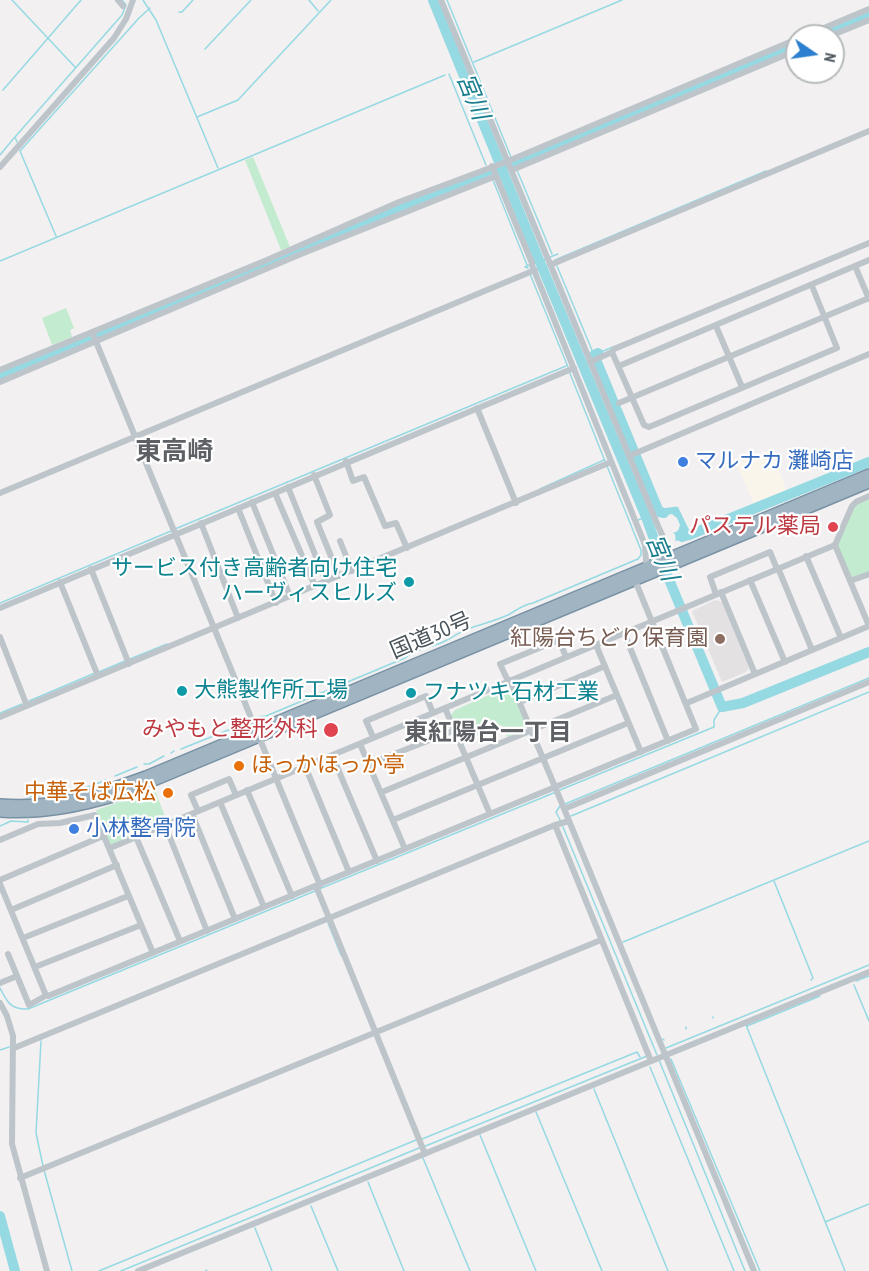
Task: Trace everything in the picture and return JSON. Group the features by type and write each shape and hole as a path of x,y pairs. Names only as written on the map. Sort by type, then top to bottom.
{"highway":[{"name":"国道30号","path":"0,804 35,805 71,800 93,795 146,776 256,734 634,577 869,474"},
{"name":"国道30号","path":"672,560 869,483"},
{"name":"国道30号","path":"0,812 54,811 95,803 145,785 256,734"}],"street":[{"path":"118,0 123,6"},
{"path":"0,167 114,38 133,0"},
{"path":"441,0 633,454 672,560"},
{"path":"833,24 869,9"},
{"path":"845,30 869,20"},
{"path":"0,370 94,337 311,250 785,44"},
{"path":"511,164 785,55"},
{"path":"551,261 869,131"},
{"path":"493,172 608,463 636,522 652,569"},
{"path":"0,382 94,337 399,202 493,172"},
{"path":"594,360 614,349 869,243"},
{"path":"618,366 869,260"},
{"path":"619,403 824,317 868,295 855,266"},
{"path":"0,494 134,435 532,269"},
{"path":"612,352 644,425 649,427 837,348 812,286"},
{"path":"716,326 742,387"},
{"path":"94,337 275,778 328,917 423,1150"},
{"path":"633,454 869,354"},
{"path":"0,608 173,531 238,508 570,369"},
{"path":"477,408 515,501"},
{"path":"346,461 353,481 364,477 385,526 396,523 406,546"},
{"path":"0,717 128,661 213,628 351,568 608,463"},
{"path":"314,475 330,515 316,522 338,574"},
{"path":"288,487 325,580"},
{"path":"274,493 314,584"},
{"path":"687,703 869,626 835,545 852,506 869,496"},
{"path":"252,502 290,594"},
{"path":"238,508 275,600"},
{"path":"201,523 238,616"},
{"path":"340,541 351,568"},
{"path":"110,848 835,545"},
{"path":"755,674 710,577 770,552 813,650"},
{"path":"806,556 841,638"},
{"path":"91,569 128,661"},
{"path":"850,582 869,574"},
{"path":"8,954 29,1005 47,995 52,995 291,896 318,888 349,872 490,814 557,790 696,729 634,577"},
{"path":"750,580 784,662"},
{"path":"60,582 97,674"},
{"path":"862,609 869,606"},
{"path":"624,633 669,741"},
{"path":"0,637 27,706"},
{"path":"566,657 559,640 500,664 520,702 563,806 562,824 601,940 754,1271"},
{"path":"596,645 641,752"},
{"path":"520,702 605,666"},
{"path":"563,806 869,682"},
{"path":"373,737 366,721 426,696 433,713"},
{"path":"381,792 617,696"},
{"path":"445,708 490,814"},
{"path":"393,820 628,723"},
{"path":"369,764 455,730"},
{"path":"360,744 405,849"},
{"path":"332,755 377,861"},
{"path":"305,766 349,872"},
{"path":"236,795 230,779 191,795 195,812 236,919"},
{"path":"247,790 291,896"},
{"path":"220,802 264,907"},
{"path":"0,840 38,824 60,823 95,815 153,953"},
{"path":"14,1048 328,917 562,824"},
{"path":"562,824 655,1058"},
{"path":"165,825 207,931"},
{"path":"47,995 0,882 103,836"},
{"path":"136,837 180,941"},
{"path":"11,910 117,865"},
{"path":"23,938 128,896"},
{"path":"35,967 141,925"},
{"path":"20,1178 374,1031 601,940"},
{"path":"138,1271 423,1150 869,972"},
{"path":"0,983 17,976"},
{"path":"0,1003 10,1023 14,1048 12,1144 47,1271"}],"shaded area":[{"path":"771,450 788,494 755,507 737,464"},
{"name":"紅陽台ちどり保育園","path":"715,600 722,602 749,668 746,672 722,682 692,611"}],"green space":[{"path":"253,157 290,247 281,250 245,160"},
{"path":"66,308 74,328 70,330 72,337 52,345 42,318"},
{"path":"869,499 869,571 852,579 838,549 838,542 855,504"},
{"path":"507,687 511,689 526,726 524,730 507,737 502,725 462,742 451,715 455,710"},
{"path":"155,790 167,822 109,844 96,810"}],"water":[{"path":"658,502 664,508 678,507 692,536 675,540 680,525 677,518 672,514 660,516 656,514 654,504"}],"waterway":[{"path":"12,0 75,67"},
{"path":"3,90 81,0"},
{"path":"17,142 15,137 122,15 126,5 122,0"},
{"path":"143,0 156,20 218,168"},
{"path":"179,12 182,12 193,0"},
{"path":"205,49 251,0"},
{"path":"309,0 318,11"},
{"path":"197,117 238,100 331,0"},
{"name":"宮川","path":"433,0 539,260"},
{"path":"447,0 511,157"},
{"path":"474,62 622,0"},
{"path":"56,236 20,151 150,8"},
{"path":"845,25 869,15"},
{"path":"0,376 785,50"},
{"path":"449,74 486,165"},
{"path":"0,261 445,75"},
{"path":"0,155 14,138"},
{"path":"517,170 552,254"},
{"path":"555,260 766,171"},
{"path":"493,180 527,265"},
{"path":"550,257 558,254"},
{"name":"宮川","path":"534,264 546,259"},
{"name":"宮川","path":"540,262 722,707 743,703 869,652"},
{"path":"528,268 525,267 529,265"},
{"path":"557,266 594,355"},
{"path":"530,274 568,367"},
{"path":"598,353 613,347"},
{"path":"598,353 594,355 659,512 664,513"},
{"path":"175,529 566,366"},
{"path":"569,371 605,461"},
{"path":"540,489 604,460"},
{"path":"680,535 682,537 689,535 869,462"},
{"path":"258,717 266,716 405,658 418,650 443,642 465,630 508,615 526,605 638,559 641,550 607,466"},
{"name":"宮川","path":"638,520 649,516"},
{"path":"0,603 171,531"},
{"path":"674,533 679,534"},
{"path":"130,659 167,644"},
{"path":"99,672 125,661"},
{"path":"29,701 95,673"},
{"path":"565,804 869,678"},
{"path":"571,816 869,692"},
{"path":"0,713 22,704"},
{"path":"560,790 714,727 714,720 722,707"},
{"path":"181,749 247,721"},
{"path":"144,764 149,764 164,756"},
{"path":"115,776 137,767"},
{"path":"65,792 106,780"},
{"path":"319,889 556,792"},
{"path":"27,797 56,794"},
{"path":"560,806 556,812 561,822"},
{"path":"0,826 11,821 28,822 28,820"},
{"path":"563,827 657,1055"},
{"path":"623,942 869,841"},
{"path":"774,881 813,978 811,980"},
{"path":"0,988 10,1004 17,1008 28,1009 315,891"},
{"path":"328,923 341,955"},
{"path":"666,1048 869,965"},
{"path":"856,981 869,976"},
{"path":"854,985 869,1021"},
{"path":"747,1026 820,996"},
{"path":"746,1025 845,1271"},
{"path":"41,1041 36,1133 43,1166"},
{"path":"0,1050 9,1047"},
{"path":"422,1139 637,1052 640,1057"},
{"path":"423,1147 647,1056"},
{"path":"671,1059 760,1271"},
{"path":"659,1060 745,1271"},
{"path":"650,1067 734,1271"},
{"path":"594,1089 668,1271"},
{"path":"536,1112 602,1271"},
{"path":"480,1135 536,1271"},
{"path":"99,1271 416,1140"},
{"path":"121,1271 419,1148"},
{"path":"423,1158 470,1271"},
{"path":"44,1170 72,1271"},
{"path":"368,1182 404,1271"},
{"path":"825,1222 869,1204"},
{"path":"311,1206 338,1271"},
{"path":"0,1216 15,1271"},
{"path":"255,1228 272,1271"}],"place":[{"name":"マルナカ 灘崎店","path":"683,462"},
{"name":"パステル薬局","path":"833,527"},
{"name":"サービス付き高齢者向け住宅 ハーヴィスヒルズ","path":"409,582"},
{"name":"紅陽台ちどり保育園","path":"720,639"},
{"name":"大熊製作所工場","path":"182,691"},
{"name":"フナツキ石材工業","path":"411,693"},
{"name":"みやもと整形外科","path":"331,730"},
{"name":"ほっかほっか亭","path":"239,766"},
{"name":"中華そば広松","path":"168,793"},
{"name":"小林整骨院","path":"74,829"}],"district":[{"name":"東高崎","path":"174,453"},
{"name":"東紅陽台一丁目","path":"488,733"}]}
